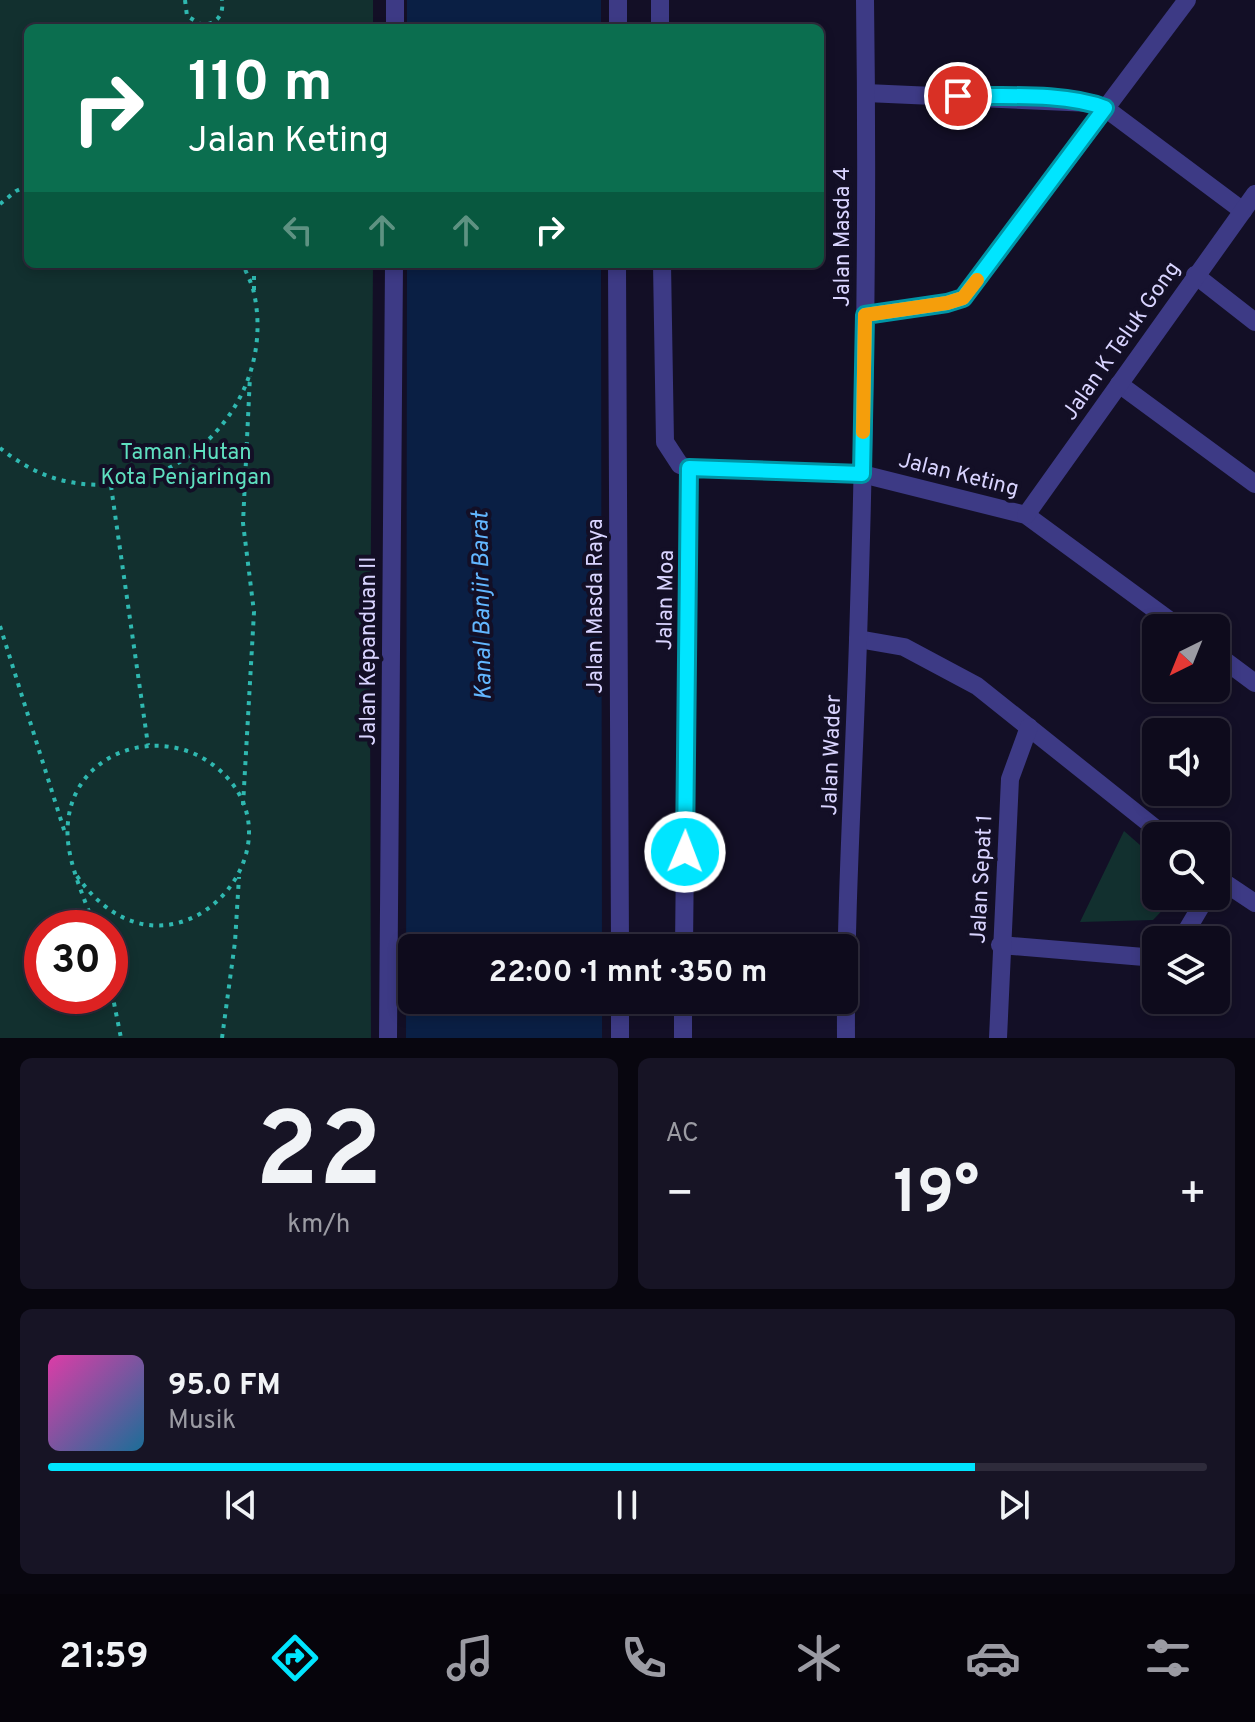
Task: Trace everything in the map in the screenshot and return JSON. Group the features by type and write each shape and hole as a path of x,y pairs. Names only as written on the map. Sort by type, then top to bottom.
{"street":[{"path":"395,0 395,24"},
{"path":"618,0 618,24"},
{"path":"660,0 660,24"},
{"name":"Jalan Masda 4","path":"862,474 865,0"},
{"path":"865,315 963,298 1187,0"},
{"path":"866,93 1091,103 1105,108 1243,211"},
{"name":"Jalan K Teluk Gong","path":"1026,515 1255,194"},
{"name":"Jalan Kepanduan II","path":"388,1038 394,268"},
{"name":"Jalan Masda Raya","path":"617,268 620,934"},
{"path":"662,268 665,442 680,465 689,468"},
{"path":"1195,275 1255,322"},
{"path":"1119,384 1255,484"},
{"name":"Jalan Keting","path":"689,468 862,474 1026,515 1161,614"},
{"name":"Jalan Moa","path":"684,934 689,468"},
{"name":"Jalan Wader","path":"846,1038 862,474"},
{"path":"858,639 904,647 977,686 1148,822"},
{"path":"1230,664 1255,683"},
{"name":"Jalan Sepat 1","path":"998,1038 1010,779 1029,727"},
{"path":"1230,887 1255,903"},
{"path":"1000,945 1142,957"},
{"path":"620,1014 620,1038"},
{"path":"683,1014 683,1038"}],"path":[{"path":"185,0 185,10 191,21 199,24"},
{"path":"215,24 222,13 222,0"},
{"path":"0,204 24,188"},
{"path":"245,268 254,292"},
{"path":"222,1038 235,942 239,875 248,841 243,807 254,612 243,523 250,376 257,334 254,268"},
{"path":"0,448 21,464 64,481 111,485 157,475 197,452 229,418 250,376"},
{"path":"111,485 148,745"},
{"path":"0,626 89,910"},
{"path":"67,839 73,801 83,783 111,757 148,745 169,745 207,759 235,788 243,807"},
{"path":"77,876 106,909 147,925 169,925 191,919 210,909 226,894 239,875"},
{"path":"116,1014 121,1038"}],"green space":[{"name":"Taman Hutan Kota Penjaringan","path":"0,0 373,0 373,24 24,24 24,268 373,268 371,1038 0,1038"},
{"path":"1124,831 1142,847 1142,910 1163,910 1153,920 1080,922"}],"water":[{"path":"407,0 601,0 601,24 407,24"},
{"name":"Kanal Banjir Barat","path":"407,268 601,268 602,934 406,934"},
{"path":"406,1014 602,1014 602,1038 406,1038"}],"slow traffic":[{"path":"863,432 865,315 947,303 963,298 977,280"}],"route":[{"path":"685,852 689,468 862,474 865,315 963,298 1105,108 1091,103 1050,99 958,96"}]}
